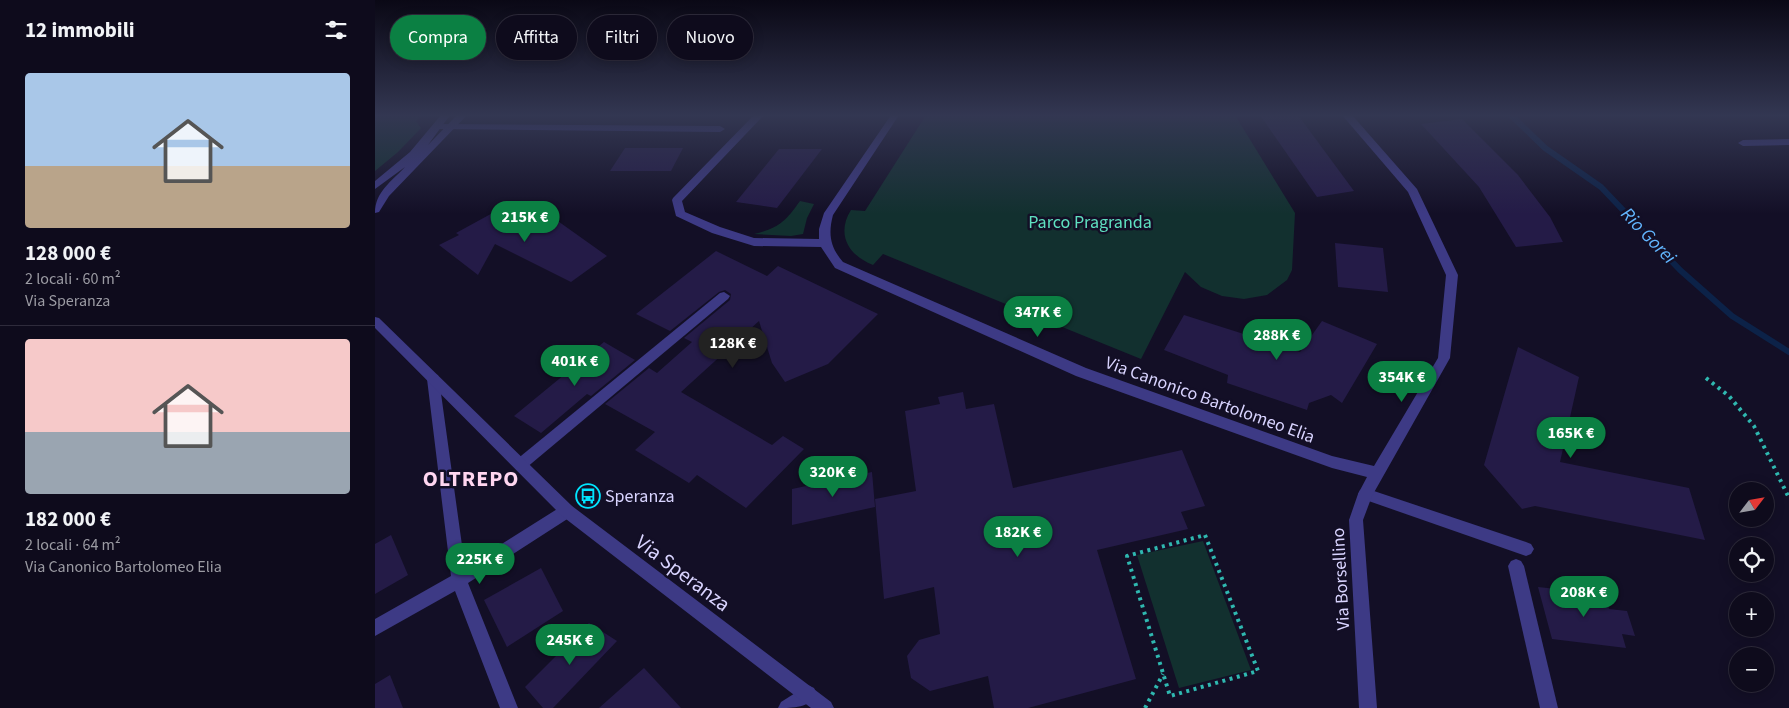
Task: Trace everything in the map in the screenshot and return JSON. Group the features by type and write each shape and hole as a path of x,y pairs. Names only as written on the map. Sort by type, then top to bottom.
{"street":[{"path":"375,186 401,165 417,148"},
{"path":"375,210 385,194 430,148"},
{"path":"727,148 677,200 680,214 716,230 754,242 824,243 825,222 831,208 872,148"},
{"name":"Via Borsellino","path":"1368,708 1356,520 1365,494 1444,358 1452,275 1413,191 1376,148"},
{"name":"Via Canonico Bartolomeo Elia","path":"824,243 833,258 848,270 1081,372 1332,462 1377,473"},
{"path":"521,464 724,296"},
{"name":"Via Speranza","path":"378,328 521,464 567,511 825,708"},
{"path":"433,379 459,580 509,708"},
{"path":"1365,494 1526,549"},
{"path":"375,628 459,580 567,511"},
{"path":"1517,566 1549,708"},
{"path":"787,708 807,694"}],"path":[{"path":"1707,378 1729,396 1754,426 1789,498"},
{"path":"1145,708 1163,674 1127,556 1205,535 1258,671 1170,696 1163,674"}],"green space":[{"path":"375,148 402,148 398,152 375,171"},
{"name":"Parco Pragranda","path":"905,148 1255,148 1295,213 1292,270 1287,280 1267,295 1244,299 1222,296 1201,287 1185,272 1141,359 883,254 873,265 864,261 851,250 847,243 845,227 851,210 865,211"},
{"path":"800,201 814,204 807,218 803,234 791,236 754,234 781,223"},
{"path":"1203,541 1251,670 1179,688 1137,555"}],"building":[{"path":"625,148 683,148 671,171 610,171"},
{"path":"1283,148 1322,148 1354,191 1317,197"},
{"path":"1443,148 1491,148 1518,175 1550,217 1563,242 1516,247 1479,187"},
{"path":"779,149 822,149 777,208 736,202"},
{"path":"519,202 549,222 555,219 607,256 571,282 495,244 478,275 439,245 459,235 456,233 498,210 501,212"},
{"path":"1335,243 1383,248 1388,292 1338,287"},
{"path":"716,251 767,276 778,266 878,314 828,364 785,382 772,363 759,321 681,392 772,445 783,436 804,449 746,508 697,475 689,483 635,450 655,432 605,404 649,368 657,373 692,342 684,338 730,300 731,294 725,290 719,292 670,331 636,314"},
{"path":"1184,315 1300,352 1322,321 1377,344 1342,403 1331,395 1309,403 1307,410 1227,383 1228,375 1164,350"},
{"path":"604,342 635,360 591,396 587,394 541,433 514,416"},
{"path":"1518,347 1579,377 1560,462 1689,488 1705,540 1535,506 1522,509 1484,465"},
{"path":"963,392 966,409 994,404 1013,488 1182,450 1205,506 1181,512 1188,529 1097,550 1136,679 1028,708 994,708 988,676 930,691 911,678 907,656 919,640 940,634 934,587 884,599 875,499 916,491 905,411 940,404 938,397"},
{"path":"872,472 875,507 792,525 792,489"},
{"path":"391,535 408,575 375,594 375,544"},
{"path":"541,568 563,611 507,647 484,600"},
{"path":"1538,587 1605,594 1609,609 1627,611 1635,636 1622,634 1626,648 1552,639"},
{"path":"589,623 617,641 553,708 543,708 525,687"},
{"path":"644,668 681,708 599,708"},
{"path":"390,675 403,708 375,708 375,684"}],"waterway":[{"name":"Rio Gorei","path":"1545,148 1601,187 1680,270 1732,316 1789,352"}],"place":[{"name":"Speranza","path":"588,496"}],"district":[{"name":"OLTREPO","path":"471,479"}]}
